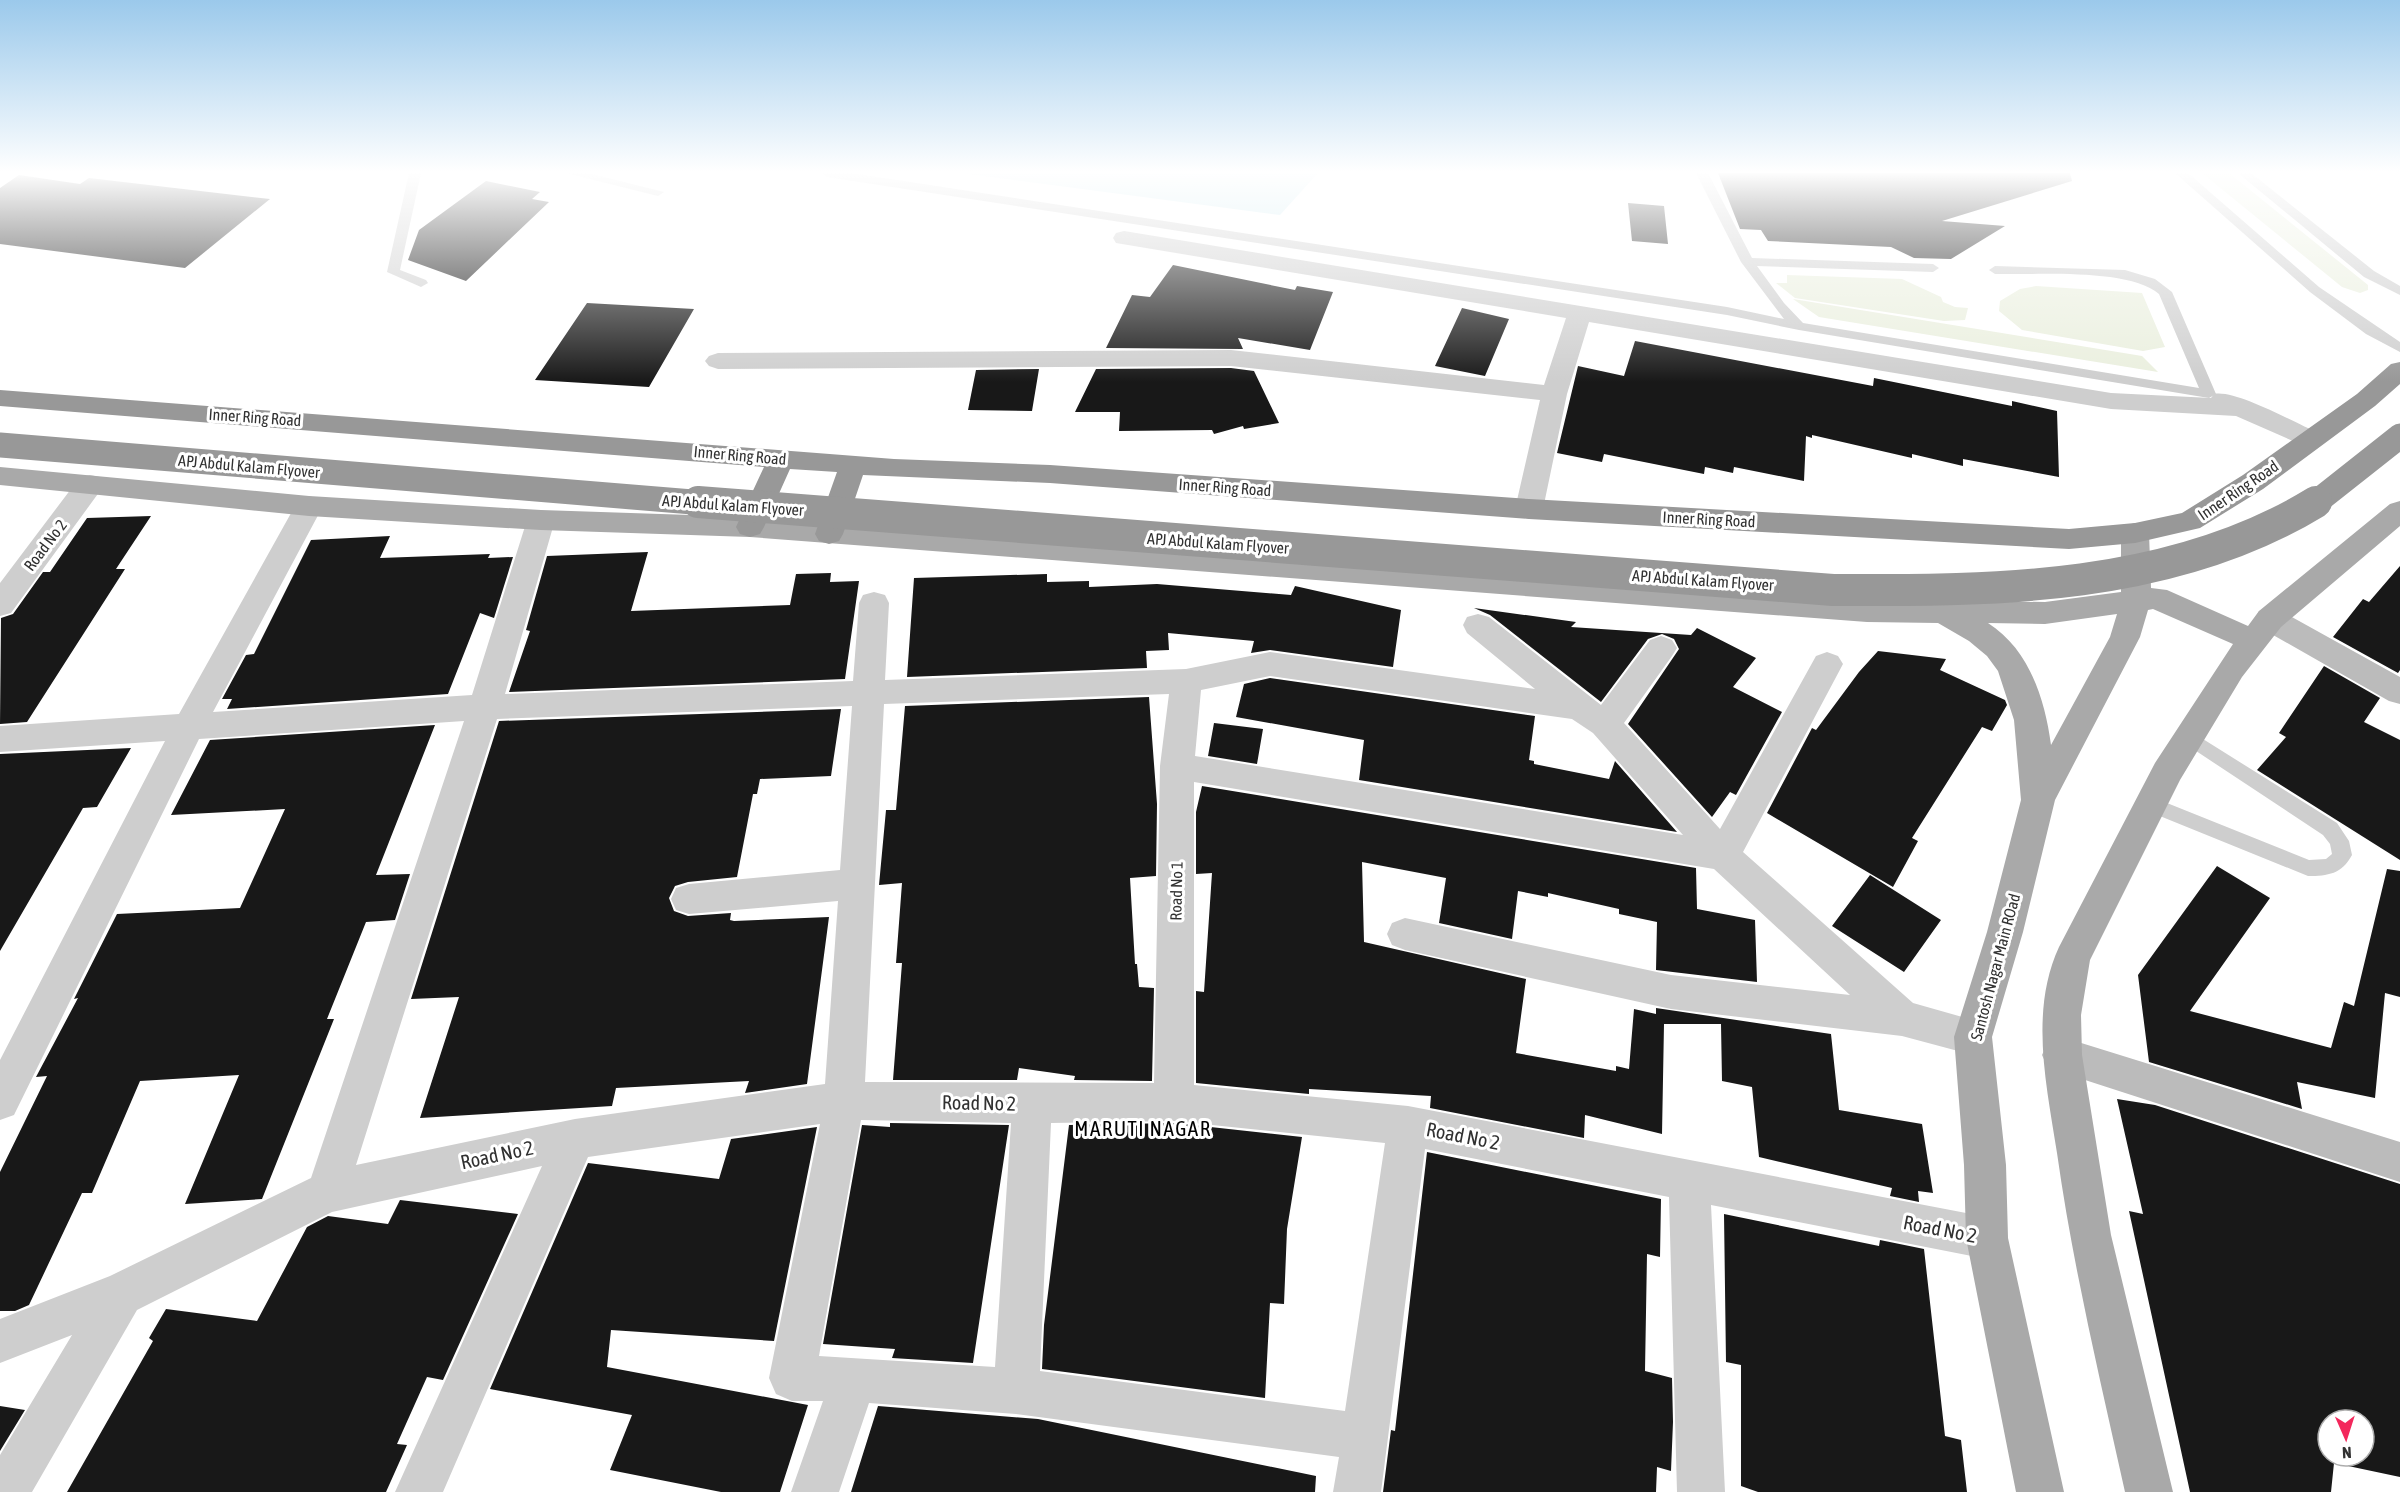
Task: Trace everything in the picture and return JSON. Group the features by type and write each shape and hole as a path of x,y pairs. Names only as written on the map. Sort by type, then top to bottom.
{"highway":[{"name":"Inner Ring Road","path":"0,398 853,465 1050,474 1529,509 2069,539 2135,533 2190,521 2236,495 2308,439 2366,400 2400,370"},
{"name":"APJ Abdul Kalam Flyover","path":"0,445 430,482 1833,590 1962,591 2087,579 2189,559 2248,537 2308,507 2400,436"},
{"path":"750,527 781,459"},
{"path":"829,534 853,465"}],"main road":[{"path":"0,477 309,506 541,520 750,527 1867,611 2045,613 2156,598 2262,630"},
{"path":"2149,1492 2090,1235 2062,1055 2062,1015 2072,959 2187,736 2231,669 2262,630 2400,511"},
{"name":"Santosh Nagar Main ROad","path":"2040,1492 1987,1238 1984,1165 1973,1038 2005,932 2038,800 2125,637 2136,600 2135,533"},
{"path":"1944,612 1997,646 2018,675 2034,739 2038,800"}],"street":[{"path":"1152,243 2111,401 2244,408"},
{"path":"1529,509 1554,394 1580,313"},
{"path":"718,361 1231,358 1554,394"},
{"path":"2209,394 2308,439"},
{"name":"Road No 2","path":"0,605 90,484"},
{"path":"0,1101 189,726 309,506"},
{"path":"327,1192 485,707 541,520"},
{"path":"874,603 844,1101 792,1378 854,1379 1016,1391 1365,1437"},
{"path":"1478,625 1592,716 1723,856 1902,1018"},
{"path":"2262,630 2400,692"},
{"path":"1592,716 1660,648"},
{"path":"0,739 485,707 1186,681 1270,664 1592,716"},
{"path":"1723,856 1827,664"},
{"name":"Road No 1","path":"1174,1102 1178,766 1186,681"},
{"path":"1178,766 1723,856"},
{"path":"689,899 858,884"},
{"path":"1405,934 1671,992 1902,1018 1973,1038"},
{"path":"2062,1055 2400,1162"},
{"name":"Road No 2","path":"0,1341 121,1294 327,1192 575,1138 844,1101 1032,1104 1174,1102 1408,1126 1987,1238"},
{"path":"1016,1391 1032,1104"},
{"path":"1358,1492 1408,1126"},
{"path":"420,1492 575,1138"},
{"path":"1689,1181 1701,1492"},
{"path":"4,1492 121,1294"},
{"path":"815,1492 854,1379"}],"lane":[{"path":"400,243 393,272 421,283"},
{"path":"1281,243 1727,311 1799,326 2209,394"},
{"path":"1737,243 1747,262 1779,306 1799,326"},
{"path":"2262,243 2338,308 2375,335 2400,348"},
{"path":"2330,243 2369,274 2400,291"},
{"path":"1747,262 1933,268"},
{"path":"1995,270 2125,274 2144,278 2156,284 2165,292 2209,394"},
{"path":"2152,805 2308,868 2329,868 2339,862 2342,855 2338,842 2330,829 2187,736"}],"green space":[{"path":"2288,243 2315,243 2368,285 2368,290 2360,293 2342,287"},
{"path":"1787,275 1902,279 1941,297 1943,302 1955,307 1968,308 1965,320 1944,321 1795,298 1776,283 1787,283"},
{"path":"2036,286 2142,293 2165,347 2143,351 2022,330 1999,311 2000,301 2020,289"},
{"path":"1793,299 2142,356 2158,372 1819,317"}],"building":[{"path":"0,243 216,243 185,268"},
{"path":"414,243 506,243 466,281 408,260"},
{"path":"1801,243 1978,243 1951,259 1914,258 1891,247"},
{"path":"1173,265 1295,290 1297,286 1333,292 1310,350 1238,338 1243,349 1106,348 1132,295 1150,297"},
{"path":"587,303 694,309 649,387 535,380"},
{"path":"1462,308 1509,319 1485,376 1435,366"},
{"path":"1635,341 1873,386 1874,378 2012,406 2012,401 2057,411 2059,477 1963,459 1963,466 1912,454 1912,458 1812,435 1812,438 1806,436 1804,481 1734,467 1733,473 1705,467 1704,474 1604,454 1602,462 1557,453 1578,366 1624,376"},
{"path":"1231,368 1254,371 1279,423 1244,429 1243,426 1214,434 1212,430 1119,431 1120,412 1075,412 1096,369"},
{"path":"1039,369 1032,411 968,410 976,370"},
{"path":"151,516 116,569 125,569 27,722 0,724 1,618 13,614 43,572 50,572 87,518"},
{"path":"390,536 380,558 490,554 488,558 513,557 494,618 480,613 448,694 227,709 232,699 222,699 246,655 254,654 311,540"},
{"path":"648,552 631,611 790,605 796,574 831,573 830,582 859,581 845,679 509,692 530,631 526,630 547,556"},
{"path":"2400,566 2400,670 2398,673 2333,637 2363,599 2369,602"},
{"path":"1047,574 1047,582 1089,581 1089,587 1157,584 1291,595 1295,586 1401,610 1393,667 1270,650 1251,653 1254,641 1168,633 1169,650 1146,651 1147,668 907,677 914,578"},
{"path":"1474,608 1576,622 1571,627 1691,635 1697,628 1756,658 1733,687 1782,712 1736,795 1730,792 1712,817 1628,724 1679,649 1674,639 1662,634 1648,639 1601,702 1490,615"},
{"path":"1878,651 1946,659 1940,670 2005,700 2007,705 1992,731 1982,727 1912,838 1918,841 1893,887 1767,813 1812,728 1816,730 1859,672"},
{"path":"2324,666 2380,698 2364,722 2400,740 2400,860 2257,770 2286,737 2279,733"},
{"path":"1270,678 1535,716 1529,760 1534,761 1534,764 1609,779 1615,761 1677,832 1359,780 1364,740 1236,717 1244,684"},
{"path":"1149,697 1157,804 1156,876 1130,878 1135,964 1137,964 1139,987 1154,988 1152,1081 1074,1080 1075,1076 1019,1068 1017,1080 893,1080 902,963 896,963 902,883 879,885 886,810 896,810 905,706"},
{"path":"841,709 831,776 760,779 757,794 753,794 737,877 688,882 675,886 669,898 674,911 688,916 731,913 730,920 734,921 829,917 807,1084 745,1093 749,1081 616,1088 612,1106 420,1118 459,997 411,999 499,721"},
{"path":"1214,723 1263,729 1257,764 1208,756"},
{"path":"435,725 376,875 410,874 395,920 366,922 327,1019 334,1019 262,1199 185,1204 239,1075 140,1081 92,1193 82,1193 29,1305 15,1311 0,1311 0,1172 47,1076 36,1077 78,998 74,999 117,914 240,908 285,809 171,815 210,740"},
{"path":"131,748 97,807 83,808 0,951 0,754"},
{"path":"1202,786 1696,868 1697,909 1755,920 1757,982 1656,970 1657,922 1619,914 1619,909 1548,893 1548,897 1518,891 1512,939 1439,923 1446,878 1362,862 1364,942 1526,979 1516,1053 1616,1071 1616,1066 1629,1069 1634,1009 1656,1014 1656,1008 1831,1034 1839,1110 1922,1124 1933,1193 1918,1191 1919,1202 1890,1196 1892,1188 1759,1157 1752,1087 1722,1081 1721,1024 1664,1024 1662,1134 1585,1115 1584,1138 1430,1108 1431,1096 1309,1089 1309,1094 1196,1083 1196,991 1204,992 1212,873 1196,874 1196,812"},
{"path":"2217,866 2270,898 2190,1011 2331,1048 2344,1002 2354,1006 2387,869 2400,871 2400,997 2385,993 2375,1098 2297,1082 2302,1109 2149,1062 2138,975"},
{"path":"1870,875 1941,920 1904,972 1832,926"},
{"path":"2117,1099 2155,1105 2400,1184 2400,1477 2358,1468 2376,1468 2376,1408 2316,1408 2316,1468 2333,1468 2331,1492 2190,1492 2129,1211 2143,1214"},
{"path":"890,1123 1009,1125 973,1363 892,1358 895,1349 823,1344 862,1125 890,1127"},
{"path":"1174,1123 1302,1137 1287,1229 1284,1304 1270,1303 1265,1398 1042,1369 1044,1325 1069,1125"},
{"path":"817,1127 774,1341 611,1330 607,1367 808,1405 780,1492 721,1492 610,1470 632,1415 490,1389 588,1163 719,1179 731,1139"},
{"path":"1427,1152 1661,1199 1660,1257 1647,1254 1645,1371 1672,1378 1673,1422 1671,1471 1657,1467 1656,1492 1383,1492 1391,1430 1395,1431"},
{"path":"400,1200 518,1214 443,1380 427,1377 397,1444 407,1445 386,1492 67,1492 153,1341 149,1338 166,1309 257,1321 307,1227 328,1216 388,1224"},
{"path":"1724,1214 1879,1246 1880,1240 1924,1249 1945,1436 1961,1440 1967,1492 1758,1492 1741,1486 1741,1365 1726,1362"},
{"path":"0,1406 25,1410 0,1451"},
{"path":"878,1406 1038,1419 1316,1476 1315,1492 851,1492"}],"district":[{"name":"MARUTI NAGAR","path":"1143,1129"}]}
